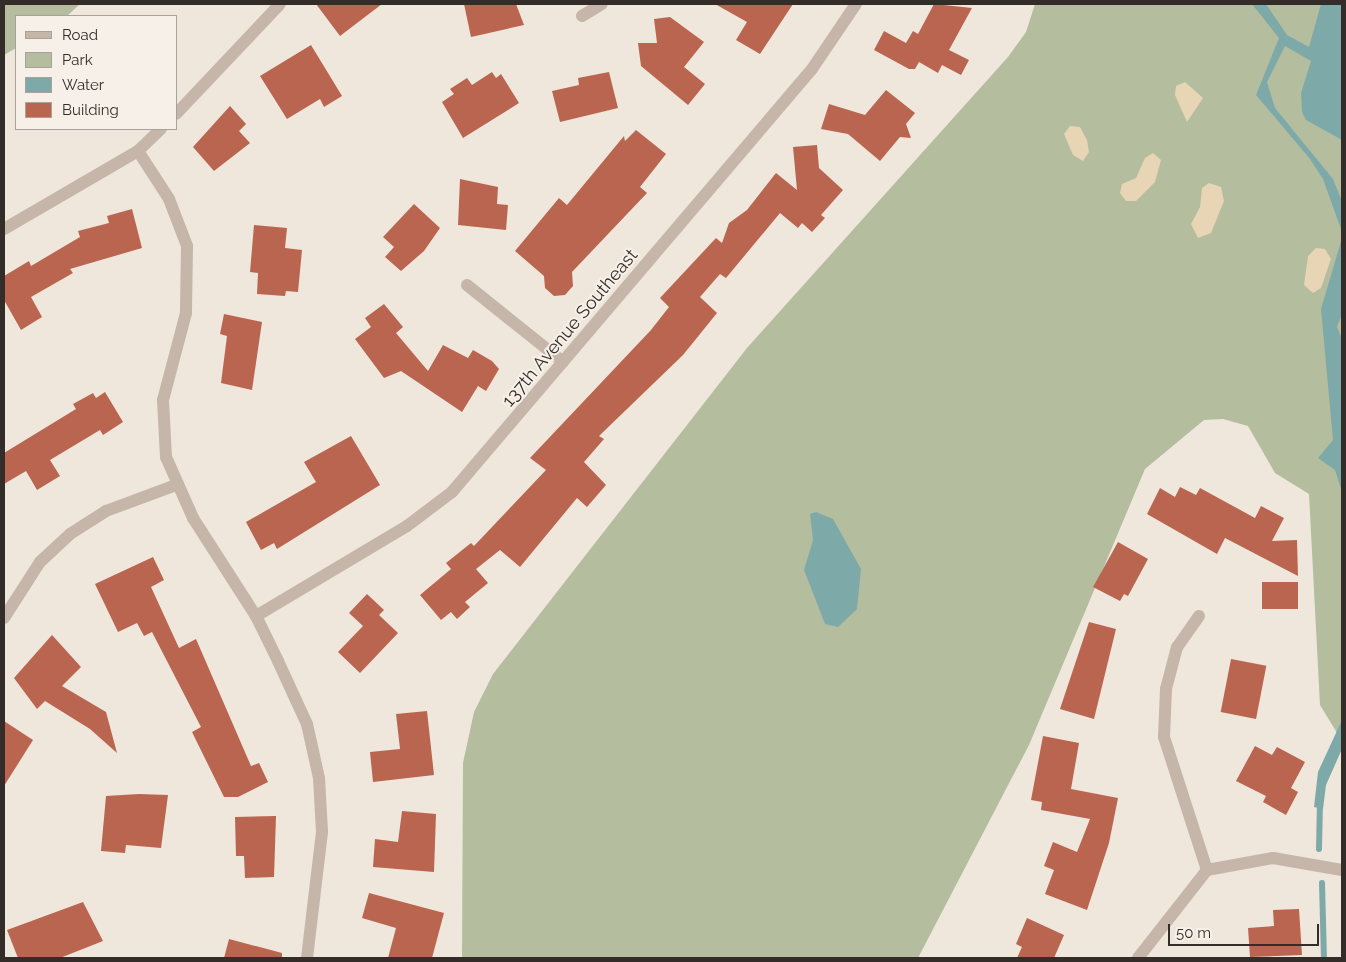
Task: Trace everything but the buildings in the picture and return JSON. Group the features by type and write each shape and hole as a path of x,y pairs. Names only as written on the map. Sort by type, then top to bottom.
{"street":[{"path":"178,112 280,4"},
{"path":"582,16 602,4"},
{"name":"137th Avenue Southeast","path":"256,616 407,526 452,492 812,69 856,4"},
{"path":"4,229 138,151 160,130"},
{"path":"138,151 169,199 187,246 186,313 166,383 162,416 166,457 176,484 256,616 307,724 319,778 322,832 307,958"},
{"path":"467,285 563,362"},
{"path":"4,618 40,562 70,534 106,511 176,484"},
{"path":"1198,616 1177,647 1166,689 1164,737 1207,870"},
{"path":"1138,958 1207,870 1273,858 1342,870"}],"green space":[{"path":"4,4 80,4 68,15 15,15 15,49 4,55"},
{"path":"1035,4 1342,4 1342,741 1320,705 1309,494 1275,473 1248,426 1223,419 1204,420 1145,469 1029,745 918,958 462,958 463,763 474,712 493,674 747,348 1008,57 1026,32"}],"sand":[{"path":"1185,82 1203,98 1187,122 1175,95 1176,86"},
{"path":"1070,126 1080,127 1087,140 1089,152 1083,161 1073,155 1064,134"},
{"path":"1153,153 1161,160 1155,182 1136,201 1126,201 1120,193 1122,184 1136,178 1145,158"},
{"path":"1209,183 1221,187 1224,201 1211,233 1198,238 1191,224 1200,207 1202,188"},
{"path":"1316,248 1325,249 1331,259 1321,288 1313,293 1304,285 1308,256"}],"water":[{"path":"1252,4 1266,4 1287,35 1309,47 1321,4 1342,4 1342,140 1306,120 1302,112 1301,93 1311,61 1285,46 1267,82 1275,108 1333,179 1342,201 1342,232 1323,179 1310,159 1256,95 1279,38"},
{"path":"1342,238 1342,314 1337,327 1342,339 1342,492 1335,470 1318,458 1333,440 1321,309"},
{"path":"816,512 833,519 861,569 857,609 838,627 825,624 804,570 813,540 810,514"},
{"path":"1342,720 1342,749 1326,785 1323,809 1314,807 1318,772"}],"waterway":[{"path":"1319,849 1320,801"},
{"path":"1322,883 1324,958"}]}
